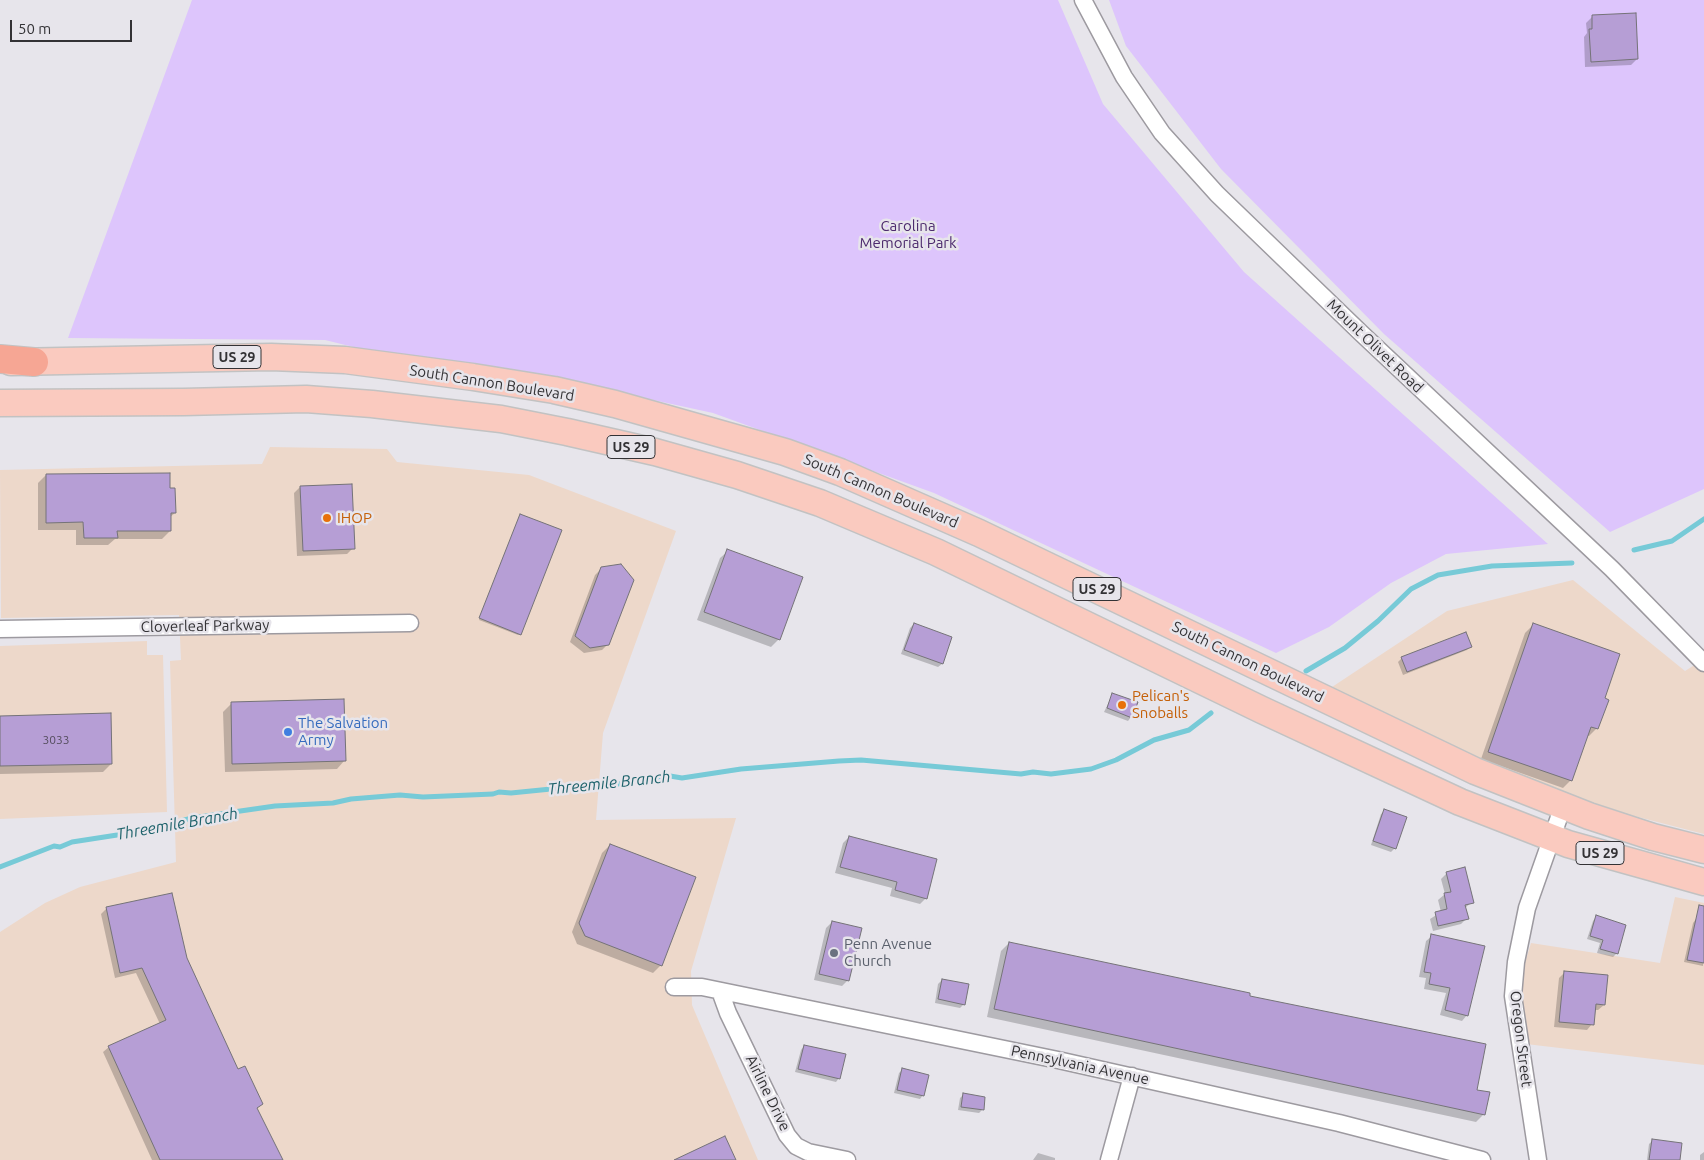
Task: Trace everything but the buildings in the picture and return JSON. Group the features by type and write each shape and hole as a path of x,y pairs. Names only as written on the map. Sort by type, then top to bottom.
{"highway":[{"path":"0,361 34,362"}],"main road":[{"name":"South Cannon Boulevard","path":"34,362 271,357 345,360 554,390 615,404 785,452 840,472 979,533 1475,771 1563,806 1653,837 1704,850"},
{"name":"US 29","path":"0,403 184,402 306,398 372,404 501,419 567,432 729,473 820,504 936,552 1433,790 1550,838 1704,882"}],"street":[{"name":"Mount Olivet Road","path":"1083,0 1124,77 1162,133 1217,194 1361,333 1612,568 1704,663"},
{"name":"Cloverleaf Parkway","path":"0,629 410,623"},
{"name":"Oregon Street","path":"1538,1160 1513,996 1516,962 1527,908 1550,838 1563,806"},
{"name":"Pennsylvania Avenue","path":"674,988 702,987 1132,1076 1339,1123 1482,1160"},
{"name":"Airline Drive","path":"720,991 728,1013 779,1117 796,1146 808,1152 847,1160"},
{"path":"1109,1160 1132,1076"}],"shaded area":[{"path":"270,447 387,449 397,462 529,475 676,531 603,733 596,820 736,818 691,971 692,1005 758,1160 0,1160 0,932 45,903 80,887 176,862 170,661 181,660 179,615 1,618 0,470 262,464"},
{"path":"1573,580 1685,671 1704,659 1704,834 1611,810 1477,761 1332,687 1447,611"},
{"path":"147,641 147,655 163,655 167,812 0,819 0,646"},
{"path":"1675,897 1704,903 1704,1065 1526,1044 1522,1001 1523,969 1531,943 1660,963"}],"green space":[{"name":"Carolina Memorial Park","path":"192,0 1058,0 1103,104 1244,272 1548,544 1446,554 1391,583 1329,627 1276,653 934,493 713,413 506,368 378,353 325,340 68,338"},
{"path":"1109,0 1704,0 1704,489 1610,532 1384,334 1221,169 1126,46"}],"waterway":[{"name":"Threemile Branch","path":"1634,550 1672,541 1704,519"},
{"name":"Threemile Branch","path":"1306,671 1345,648 1378,621 1411,589 1438,575 1492,566 1572,563"},
{"name":"Threemile Branch","path":"0,867 54,846 60,847 72,842 143,831 192,818 275,806 333,803 351,799 400,795 423,797 493,794 499,792 511,793 601,784 612,785 670,776 682,778 741,769 861,760 1021,774 1033,772 1051,774 1091,769 1116,760 1154,740 1189,730 1211,713"}],"place":[{"name":"IHOP","path":"327,518"},
{"name":"Pelican's Snoballs","path":"1122,705"},
{"name":"The Salvation Army","path":"288,732"},
{"name":"Penn Avenue Church","path":"834,953"}]}
